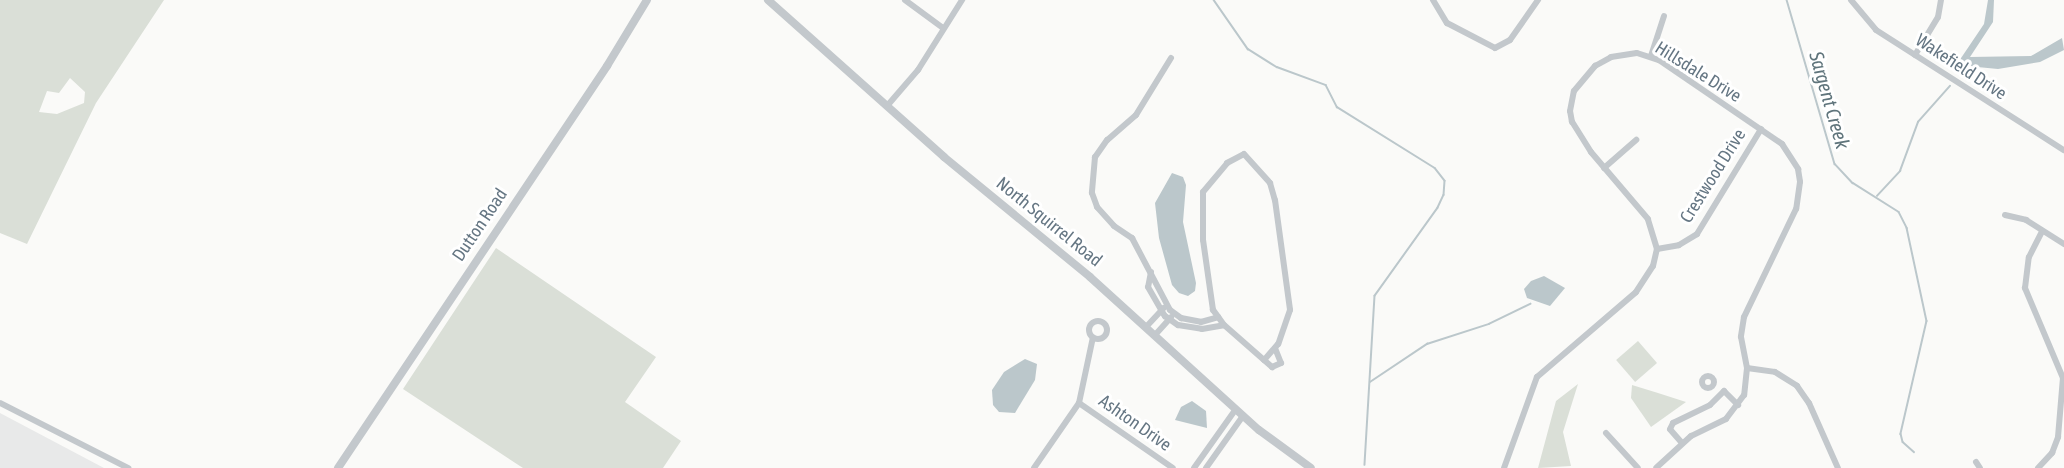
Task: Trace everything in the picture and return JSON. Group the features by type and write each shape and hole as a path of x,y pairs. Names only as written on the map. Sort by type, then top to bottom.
{"street":[{"name":"Dutton Road","path":"338,468 608,66 647,0"},
{"name":"North Squirrel Road","path":"768,0 887,106 1146,327 1243,416 1311,468"},
{"path":"905,0 943,28"},
{"path":"887,106 918,70 962,0"},
{"path":"1433,0 1447,23 1495,48 1510,40 1538,0"},
{"name":"Wakefield Drive","path":"1851,0 1876,30 2064,150"},
{"path":"1915,55 1938,17 1941,0"},
{"path":"1651,56 1664,16"},
{"name":"Hillsdale Drive","path":"1657,249 1648,219 1604,168 1572,122 1574,92 1603,60 1629,53 1651,56 1761,129 1789,152 1798,169 1800,189 1796,209 1744,317 1741,337 1747,368 1747,386 1738,405"},
{"path":"1171,58 1136,115 1107,140 1095,157 1090,183 1097,207 1114,226 1132,238 1152,272 1148,287 1164,308 1172,316 1202,329 1224,325"},
{"name":"Crestwood Drive","path":"1657,249 1678,245 1697,234 1761,129"},
{"path":"1604,168 1636,140"},
{"path":"1264,360 1275,348 1290,310 1275,200 1269,183 1244,154 1227,163 1211,180 1200,207 1209,289 1218,317 1224,325 1264,360 1272,367 1281,363 1275,348"},
{"path":"2005,215 2026,220 2064,244"},
{"path":"2038,468 2052,453 2058,436 2062,366 2025,288 2028,257 2043,231"},
{"path":"1504,468 1537,377 1642,286 1657,249"},
{"path":"1146,327 1164,308"},
{"path":"1172,316 1202,322 1218,317"},
{"path":"1155,335 1172,316"},
{"path":"1034,468 1079,404 1093,338"},
{"path":"1747,368 1775,372 1797,386 1809,403 1838,468"},
{"path":"1656,468 1682,443 1726,419 1738,405 1715,382"},
{"path":"1682,443 1670,429 1673,423 1710,405 1724,391"},
{"path":"0,403 128,468"},
{"name":"Ashton Drive","path":"1079,404 1173,468"},
{"path":"1194,468 1236,409"},
{"path":"1206,468 1243,416"},
{"path":"1606,433 1638,468"},
{"path":"1210,445 1218,450"}],"shaded area":[{"path":"0,0 164,0 96,103 27,244 0,233","holes":["70,78 85,92 84,103 57,114 39,112 47,91 59,93"]},
{"path":"1988,0 1994,0 1993,22 1970,57 2031,56 2062,38 2064,50 2040,62 1998,69 1967,66 1959,71 1957,64 1984,24"},
{"path":"1172,173 1183,177 1186,185 1183,222 1196,283 1195,291 1188,296 1179,293 1172,285 1159,238 1155,203"},
{"path":"496,248 656,357 625,402 681,441 663,468 523,468 403,389"},
{"path":"1544,276 1565,288 1550,306 1527,298 1524,289 1531,281"},
{"path":"1638,341 1657,363 1635,382 1616,360"},
{"path":"1025,359 1037,364 1035,380 1015,413 999,412 993,405 992,390 1004,372"},
{"path":"1578,384 1563,432 1571,466 1538,468 1556,401"},
{"path":"1632,385 1686,402 1651,427 1631,398"},
{"path":"1192,401 1206,411 1207,428 1175,420 1181,407"},
{"path":"0,413 104,468 0,468"}],"waterway":[{"path":"1214,0 1248,49 1277,67 1326,85 1337,107 1435,168 1445,181 1444,195 1438,208 1375,296 1365,465"},
{"name":"Sargent Creek","path":"1787,0 1835,164 1853,183 1899,212 1907,228 1927,321 1901,434 1903,442 1914,452"},
{"path":"1877,196 1900,171 1918,122 1950,86"},
{"path":"1370,382 1427,344 1489,324 1530,304"}]}
